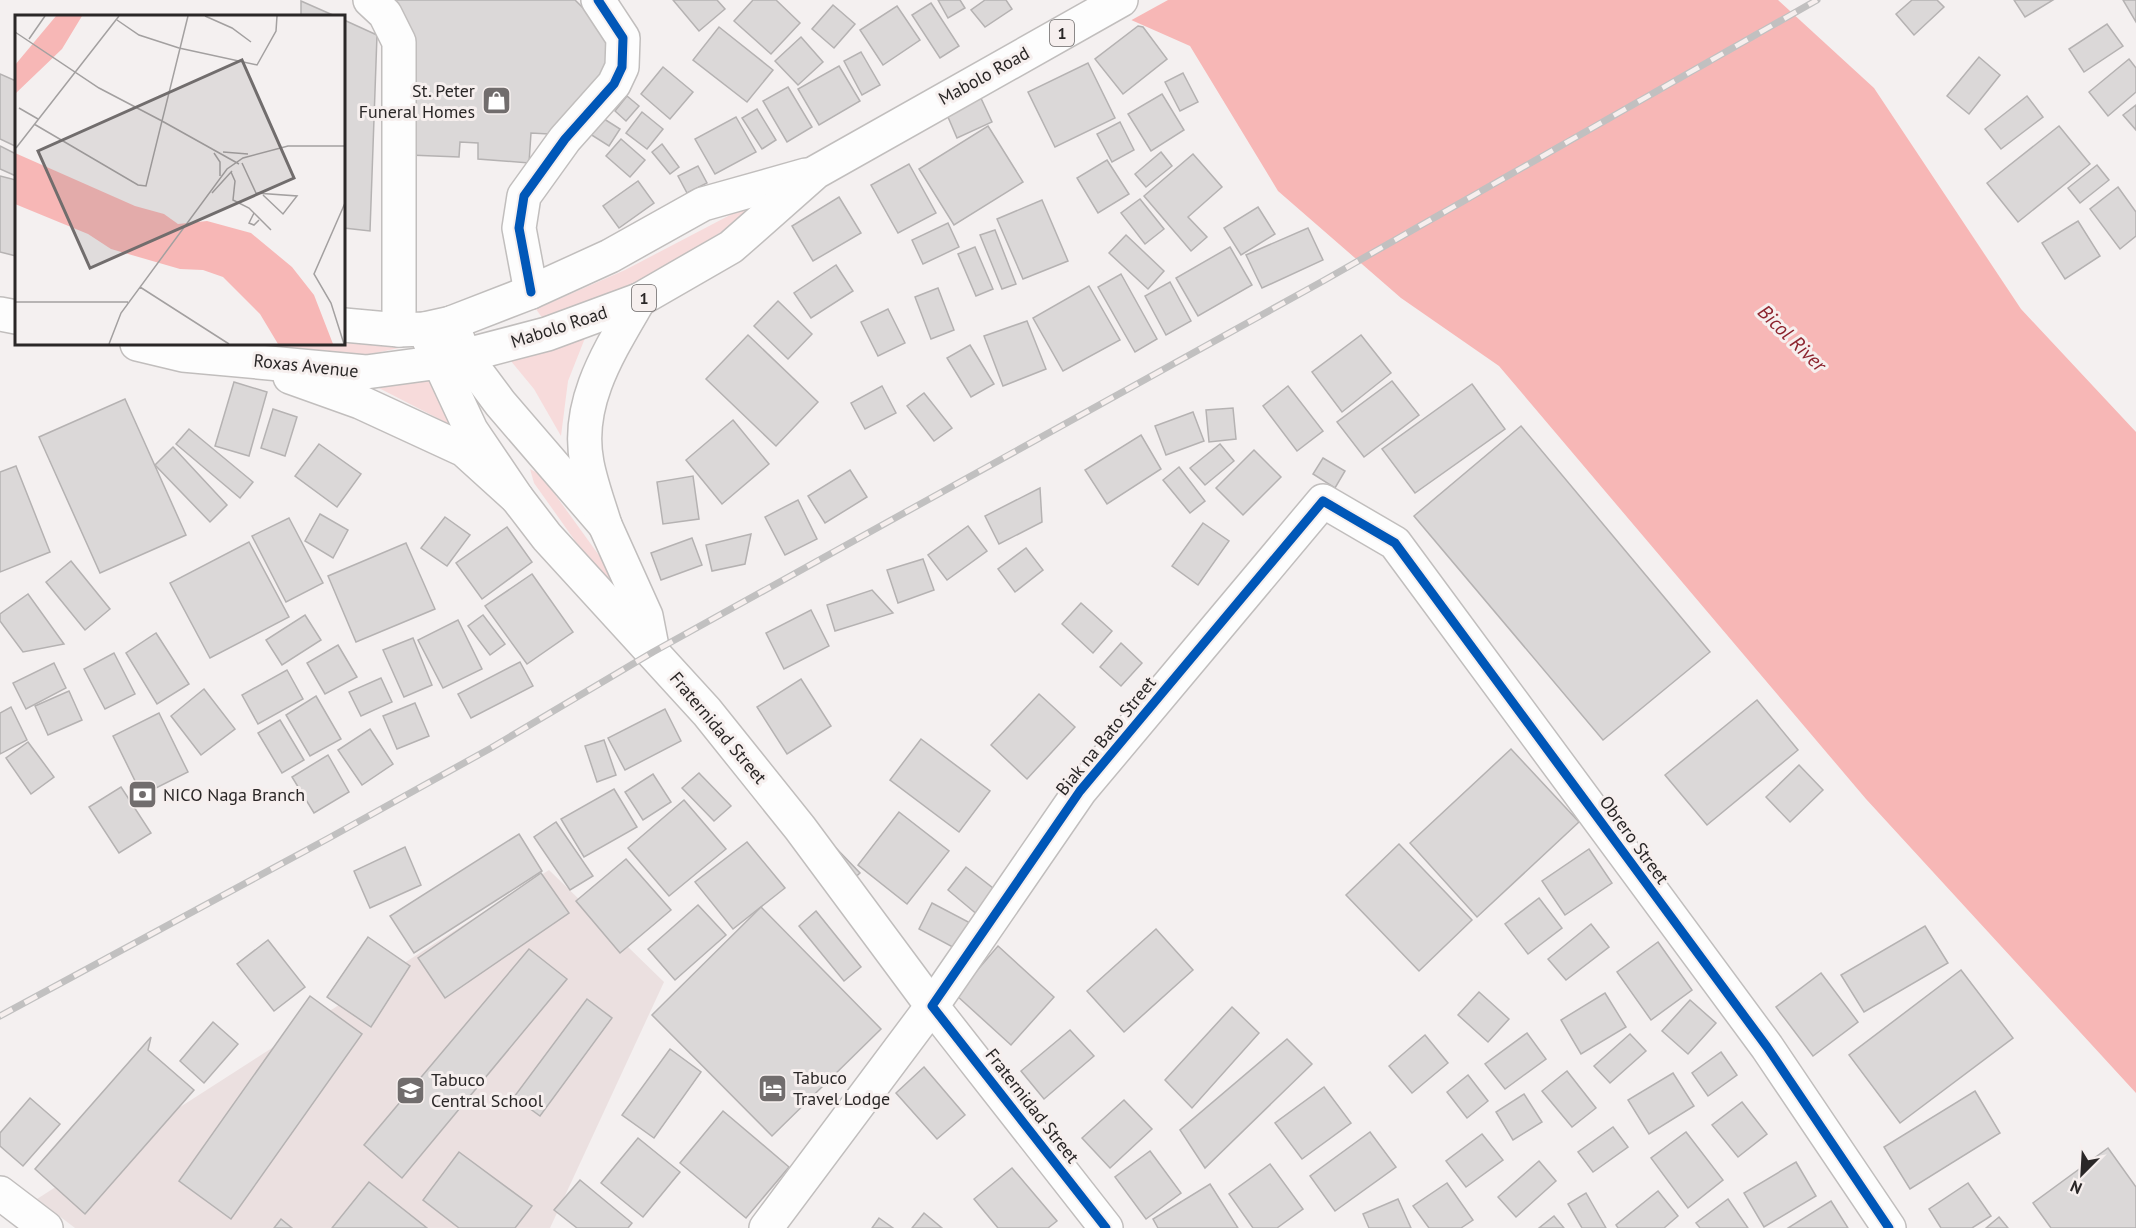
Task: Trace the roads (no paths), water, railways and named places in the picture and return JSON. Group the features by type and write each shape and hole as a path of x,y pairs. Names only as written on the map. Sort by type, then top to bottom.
{"main road":[{"path":"370,0 385,14 399,42 425,327 452,359 522,431 605,525"},
{"path":"531,292 519,228 524,196 565,139 614,84 622,67 623,38 598,0"},
{"name":"Mabolo Road","path":"452,359 547,334 639,300 730,247 816,172 1121,0"},
{"name":"Mabolo Road","path":"425,327 531,292 610,256 703,204 816,172"},
{"path":"639,300 601,365 584,424 587,462 605,525 646,616 653,652"},
{"path":"0,314 15,317"},
{"name":"1","path":"345,325 425,327"},
{"name":"Roxas Avenue","path":"141,345 183,355 366,372 452,359"},
{"path":"240,359 360,402 464,450 517,498"},
{"path":"452,359 471,430 517,498"},
{"name":"Fraternidad Street","path":"517,498 547,537 707,712 793,819 932,1006 1106,1228"},
{"name":"Biak na Bato Street","path":"766,1228 932,1006 1080,791 1323,501"},
{"name":"Obrero Street","path":"1323,501 1395,543 1767,1047 1889,1228"},
{"path":"0,1193 46,1228"}],"water":[{"name":"Bicol River","path":"1086,0 1778,0 1874,88 2021,309 2136,432 2136,1093 1866,799 1499,366 1401,298 1278,191 1190,46"}],"railway":[{"path":"0,1016 491,748 653,652 1323,281 1817,0"}],"place":[{"name":"St. Peter Funeral Homes","path":"496,101"},
{"name":"NICO Naga Branch","path":"142,795"},
{"name":"Tabuco Travel Lodge","path":"772,1088"},
{"name":"Tabuco Central School","path":"410,1090"}]}
